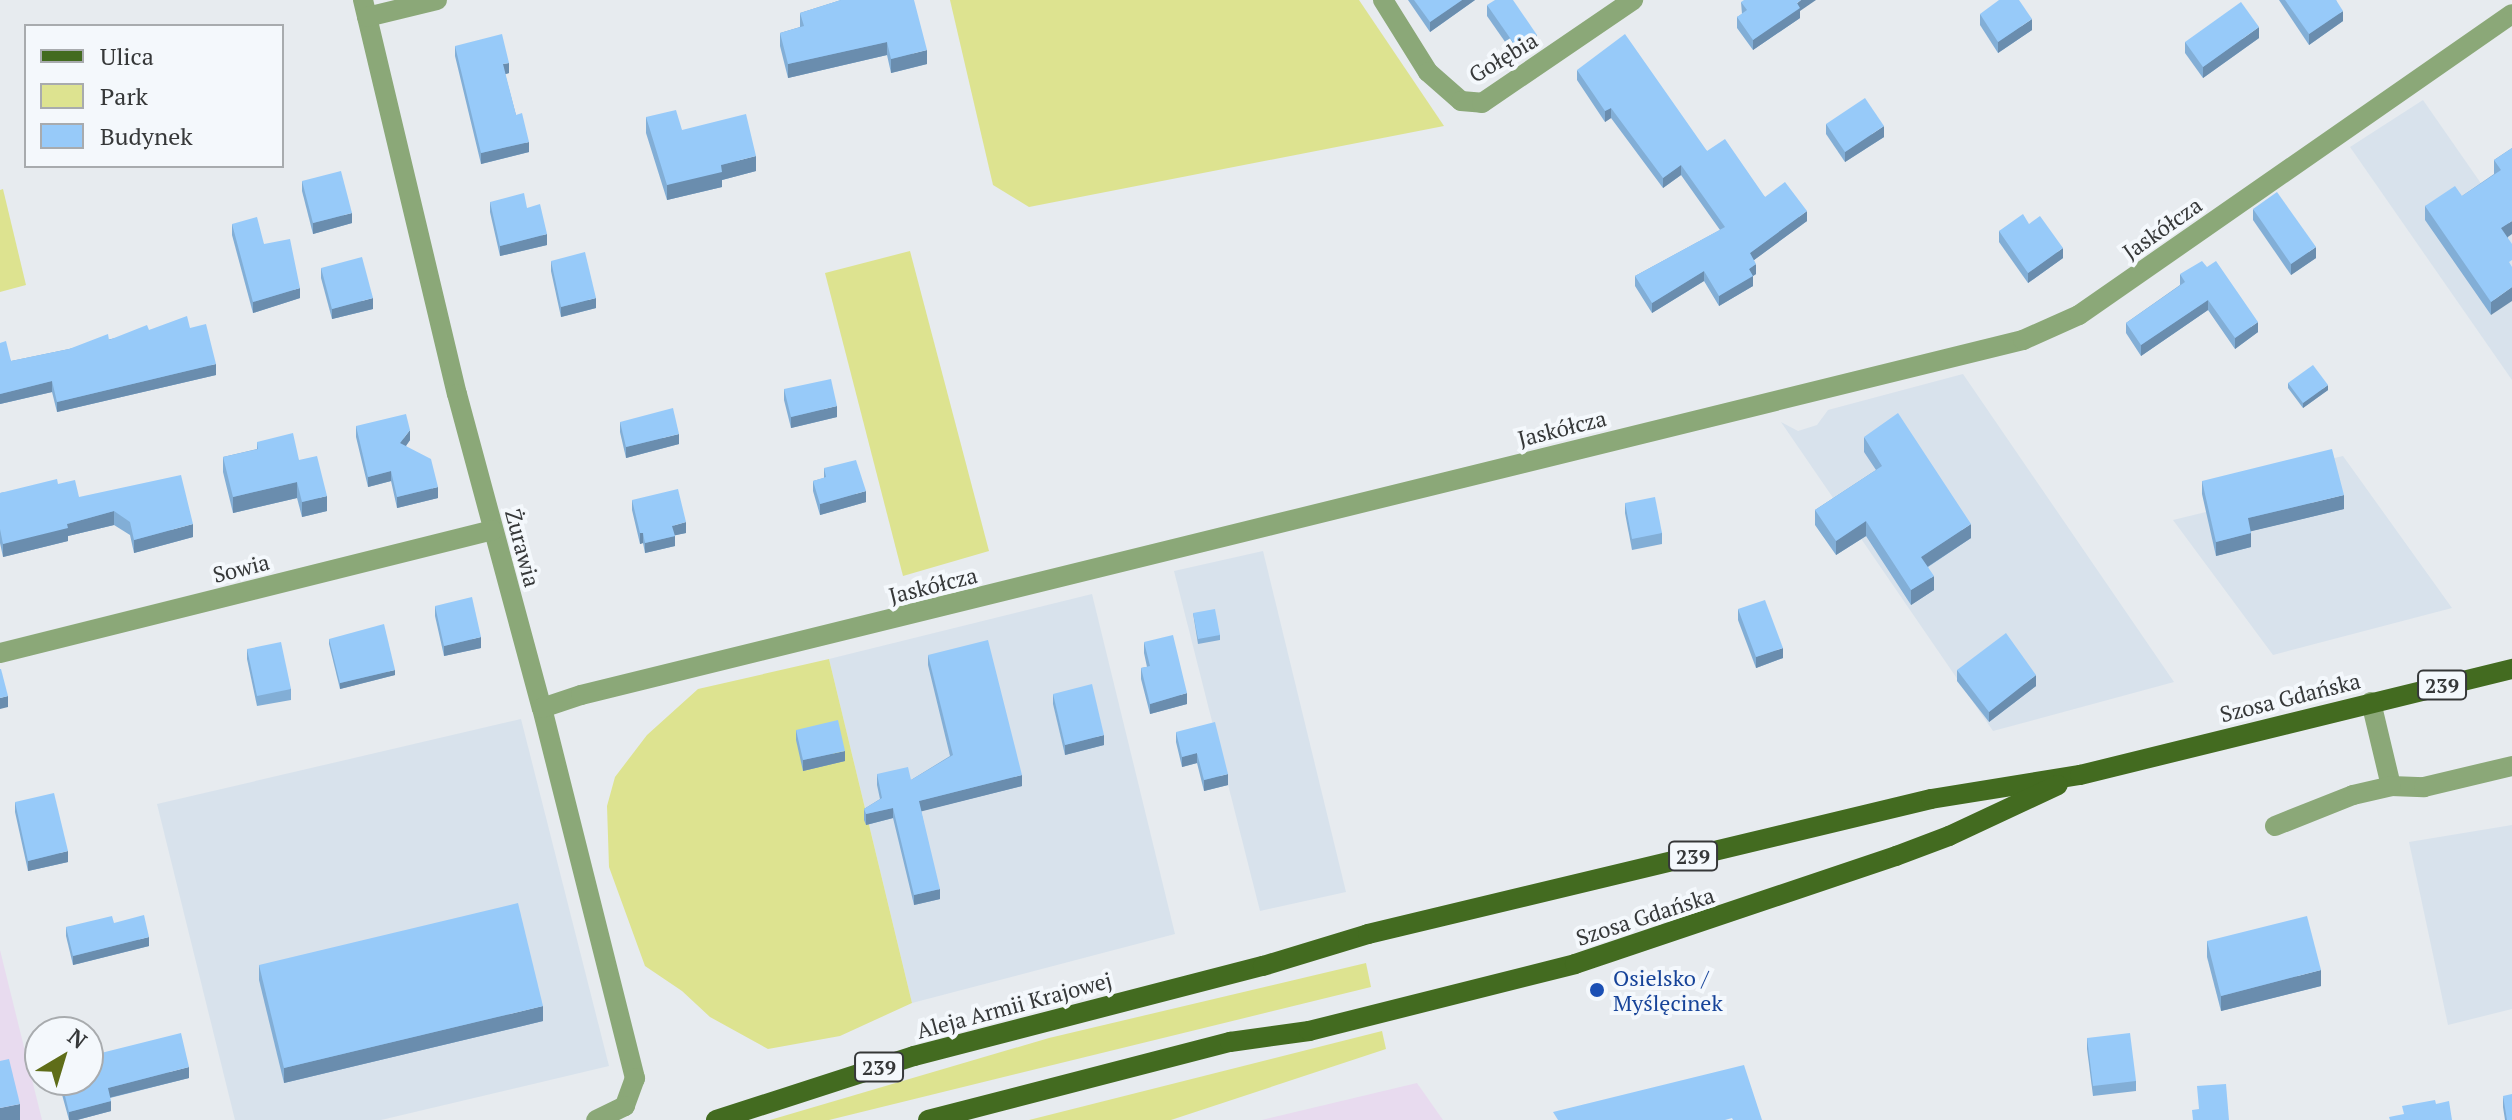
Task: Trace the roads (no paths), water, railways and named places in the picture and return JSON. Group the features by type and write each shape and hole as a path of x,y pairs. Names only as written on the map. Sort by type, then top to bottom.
{"main road":[{"name":"Szosa Gdańska","path":"1190,984 1382,930 1931,799 2080,775 2512,669"},
{"name":"Szosa Gdańska","path":"928,1120 1209,1048 1322,1028 1575,964 1949,836 2080,775"},
{"name":"Aleja Armii Krajowej","path":"716,1120 914,1056 1190,984"}],"street":[{"path":"365,9 437,0"},
{"name":"Gołębia","path":"1383,0 1428,72 1461,101 1482,103 1633,0"},
{"name":"Żurawia","path":"365,9 493,530 542,708 635,1078 625,1106 596,1120"},
{"name":"Jaskółcza","path":"542,708 581,695 2023,340 2079,315 2512,14"},
{"name":"Sowia","path":"0,653 493,530"},
{"path":"2371,702 2391,786"},
{"path":"2275,826 2353,795 2391,786 2424,787 2512,766"}],"place":[{"name":"Osielsko / Myślęcinek","path":"1597,990"}]}
